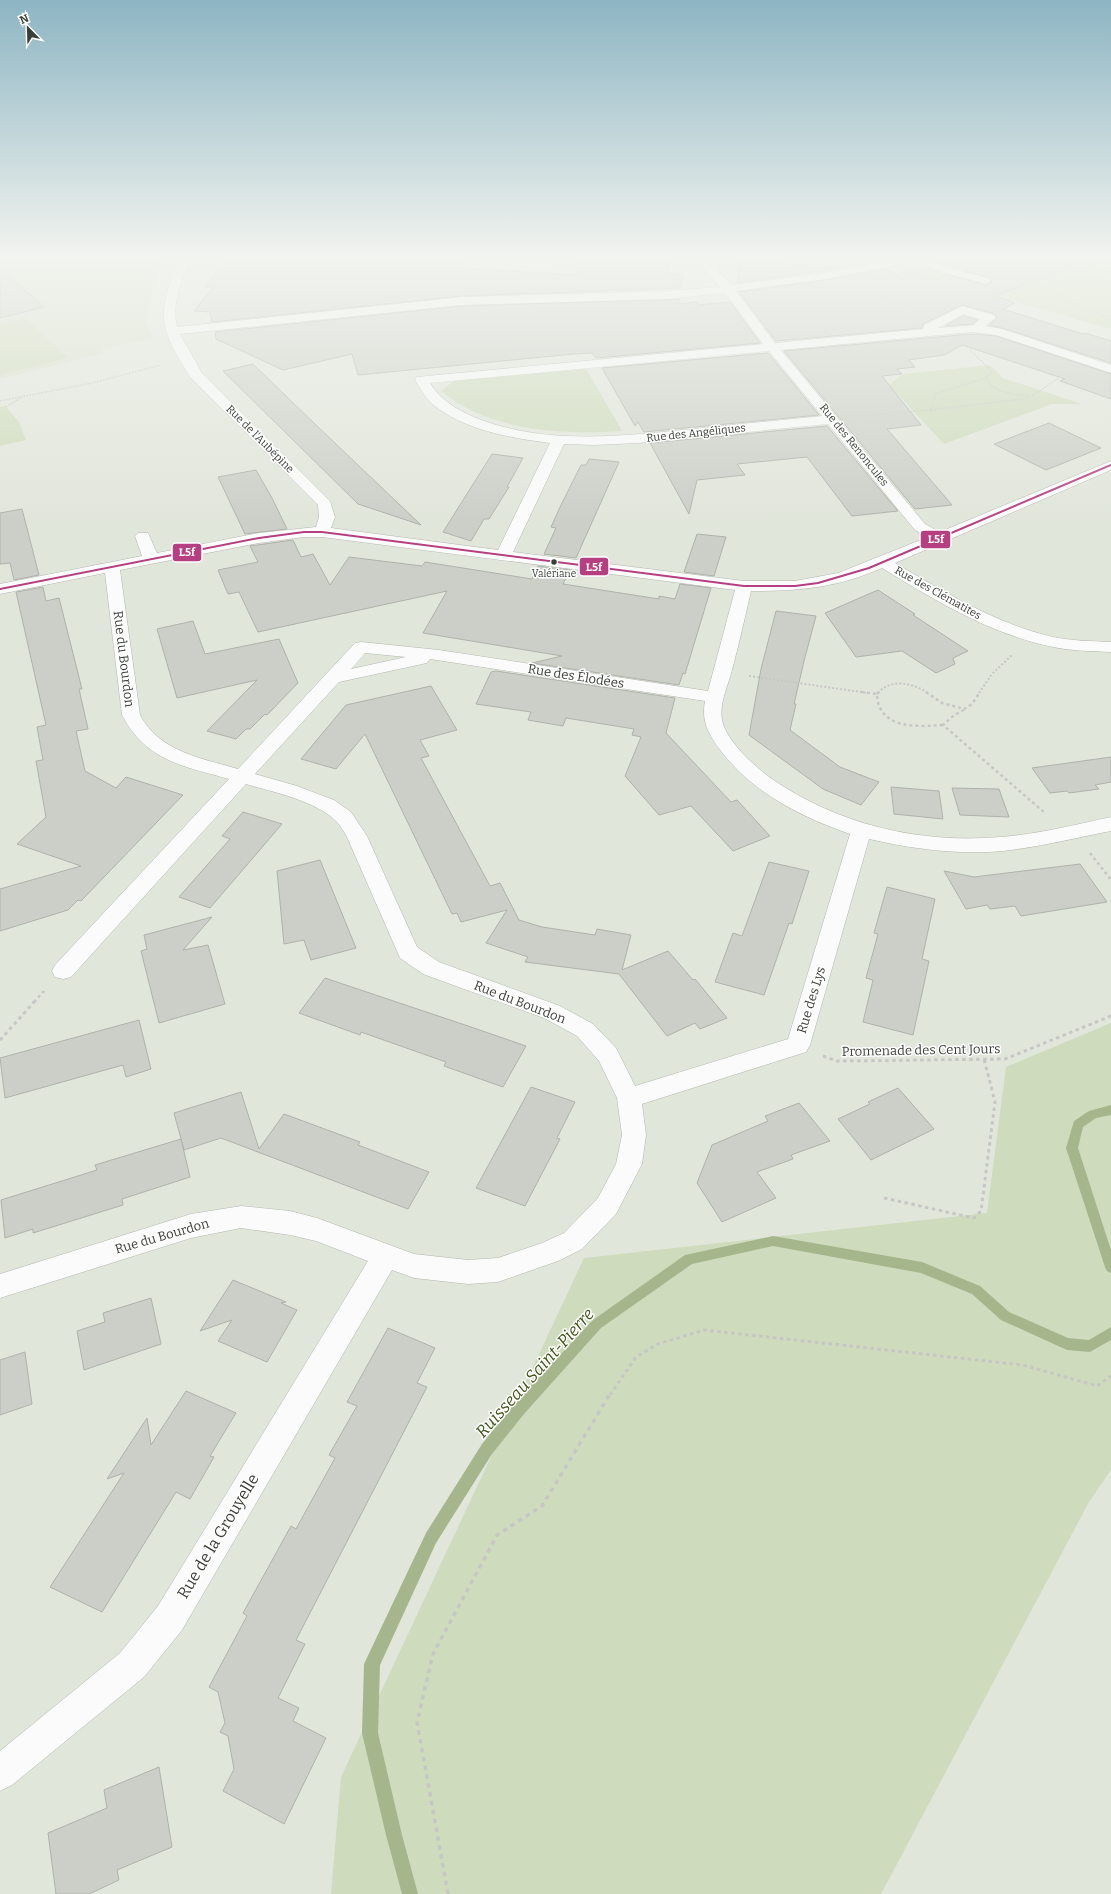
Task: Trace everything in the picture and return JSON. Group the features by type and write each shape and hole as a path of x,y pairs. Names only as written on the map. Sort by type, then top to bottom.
{"street":[{"name":"Rue de l'Aubépine","path":"180,346 185,358 197,376 325,504 327,517 322,532"},
{"path":"772,347 778,346"},
{"path":"1042,346 1111,369"},
{"name":"Rue des Angéliques","path":"772,347 422,380 437,400 466,418 516,433 559,439 594,441 631,440 832,419"},
{"name":"Rue des Renoncules","path":"772,347 920,527 940,538"},
{"path":"504,554 559,439"},
{"path":"0,589 259,538 304,532 322,532 504,554 744,586 770,587 818,583 843,577 882,562 1111,464"},
{"path":"143,536 152,560"},
{"name":"Rue des Clématites","path":"882,562 978,617 1019,632 1053,642 1111,647"},
{"name":"Rue du Bourdon","path":"0,1286 191,1226 241,1217 290,1223 317,1230 414,1266 468,1272 498,1270 549,1253 573,1241 592,1223 607,1206 629,1164 634,1135 629,1098 608,1055 586,1030 552,1012 431,968 408,952 357,836 344,817 310,797 175,757 159,748 135,723 131,715 129,703 112,568"},
{"path":"744,586 722,673 713,697 713,722 730,750 746,769 769,787 797,804 828,819 861,832 942,844 986,845 1025,840 1111,824"},
{"name":"Rue des Élodées","path":"241,777 361,647 439,656 713,697"},
{"name":"Rue des Élodées","path":"332,678 439,656"},
{"path":"63,971 241,777"},
{"name":"Rue des Lys","path":"629,1098 798,1045 861,832"},
{"name":"Rue de la Grouyelle","path":"0,1773 132,1665 170,1618 386,1256"}],"path":[{"path":"931,410 935,394 985,378 993,372 970,346"},
{"path":"0,401 92,383 185,358"},
{"path":"832,419 1011,401 1033,395 1086,361"},
{"path":"985,378 991,386 1002,390 1016,394 1033,395"},
{"path":"6,407 24,396"},
{"path":"964,709 950,706 935,699 926,691 902,683 890,684 881,687 876,694 875,702 882,713 893,722 917,726 943,725 954,715 964,709 972,704 992,674 1019,650 1053,642"},
{"path":"722,673 876,694"},
{"path":"943,725 1047,816"},
{"path":"1087,848 1111,880"},
{"path":"0,1040 63,971"},
{"name":"Promenade des Cent Jours","path":"798,1045 837,1061 1005,1059 1111,1016"},
{"path":"884,1198 974,1218 981,1211 995,1102 984,1059"},
{"path":"448,1894 417,1722 433,1654 497,1535 542,1506 615,1386 636,1357 658,1344 704,1330 1023,1365 1097,1386 1111,1376"}],"shaded area":[{"path":"0,346 114,346 102,349 104,353 0,379"},
{"path":"0,346 56,346 68,358 0,375"},
{"path":"990,365 1003,378 1082,404 1052,404 944,444 889,385 903,374"},
{"path":"585,367 622,431 576,432 527,428 481,415 460,404 441,391 456,379"},
{"path":"5,406 19,422 26,440 0,446 0,407"},
{"path":"1111,1023 1111,1470 1089,1502 881,1894 331,1894 341,1777 584,1258 987,1213 1006,1067"}],"building":[{"path":"232,346 723,346 596,358 592,353 574,354 358,375 352,354 283,370"},
{"path":"835,346 960,346 944,355 909,360 915,367 897,369 902,374 882,376 921,425 887,429 952,505 915,509 784,351"},
{"path":"966,346 1027,346 1111,374 1111,399 1060,381 1065,379"},
{"path":"1059,346 1111,346 1111,363"},
{"path":"768,353 819,415 644,432 638,422 635,426 602,368"},
{"path":"253,364 421,525 358,504 223,371"},
{"path":"1049,423 1101,448 1046,470 994,444"},
{"path":"827,426 898,511 852,516 807,457 737,464 745,475 697,480 689,514 650,443"},
{"path":"492,454 523,458 507,487 509,487 489,519 484,519 471,541 443,532"},
{"path":"589,459 619,462 576,558 544,554 556,528 551,527 561,505 581,465 586,465"},
{"path":"256,470 287,529 245,534 218,477"},
{"path":"22,509 39,575 14,580 10,563 0,564 0,513"},
{"path":"697,534 726,537 714,576 684,572"},
{"path":"293,540 301,557 313,554 330,585 349,557 422,566 425,562 532,579 538,566 570,570 563,584 659,599 659,596 675,599 680,584 711,588 685,674 683,673 679,685 532,663 562,656 423,633 447,591 258,632 239,592 228,594 218,570 258,562 250,546"},
{"path":"43,587 46,601 59,598 82,689 79,689 88,729 76,731 85,771 116,788 126,777 183,795 81,901 78,900 68,910 0,931 0,889 81,866 17,844 46,817 36,761 43,760 37,727 46,725 16,592"},
{"path":"878,590 968,651 953,658 955,664 936,673 902,651 856,657 825,613"},
{"path":"776,611 816,616 794,704 796,704 790,730 840,767 879,782 861,805 823,789 749,735 761,669"},
{"path":"193,621 205,654 279,639 298,683 267,715 265,714 250,729 246,729 236,739 207,731 257,680 177,698 157,629"},
{"path":"496,671 675,698 666,733 731,802 737,800 770,836 733,851 691,806 659,815 625,776 641,737 632,735 634,729 566,718 563,726 528,720 531,712 476,704 491,672"},
{"path":"431,686 457,730 420,740 429,756 421,758 490,886 500,883 519,920 542,927 595,935 597,929 631,935 622,970 668,951 693,980 695,979 727,1018 700,1029 695,1023 667,1036 619,974 525,962 528,957 486,943 507,910 461,922 457,913 452,914 365,734 336,769 301,759 346,705"},
{"path":"1111,757 1111,782 1095,785 1099,789 1069,793 1067,791 1050,793 1032,768"},
{"path":"891,787 939,791 943,819 894,814"},
{"path":"952,788 999,789 1009,817 960,815"},
{"path":"243,812 282,824 210,908 179,897 230,839 222,836"},
{"path":"320,860 356,948 311,960 304,940 284,944 277,871"},
{"path":"769,862 809,871 792,924 789,923 764,995 715,982 733,933 742,936"},
{"path":"1080,864 1107,902 1021,916 1015,906 990,909 987,905 966,909 944,871 974,877"},
{"path":"887,887 935,899 922,959 929,961 913,1035 863,1022 873,980 866,978 878,934 874,933"},
{"path":"212,917 183,950 208,945 225,1004 159,1023 141,951 147,949 144,935"},
{"path":"325,978 526,1046 503,1087 444,1066 446,1062 361,1032 360,1035 299,1013"},
{"path":"139,1020 151,1069 126,1077 123,1065 5,1098 0,1058"},
{"path":"531,1087 575,1102 557,1138 560,1139 525,1206 476,1188"},
{"path":"898,1088 934,1129 871,1160 838,1119 870,1104 868,1102"},
{"path":"241,1092 259,1149 284,1114 360,1142 358,1145 429,1172 408,1209 221,1138 184,1150 174,1113"},
{"path":"799,1103 830,1141 791,1155 793,1159 757,1172 776,1198 722,1222 697,1183 712,1145 768,1121 765,1116"},
{"path":"181,1139 190,1177 122,1199 123,1205 33,1233 33,1229 5,1238 1,1200 97,1170 95,1165"},
{"path":"233,1280 286,1302 281,1303 297,1310 267,1362 218,1341 232,1320 200,1331"},
{"path":"151,1298 161,1344 84,1370 77,1331 105,1322 103,1313"},
{"path":"388,1328 435,1348 417,1383 427,1387 296,1640 305,1644 278,1698 299,1708 293,1721 326,1738 284,1824 223,1791 234,1769 228,1736 220,1732 225,1723 218,1692 209,1687 247,1616 243,1613 291,1526 296,1529 335,1458 329,1455 357,1406 347,1402"},
{"path":"25,1352 32,1404 0,1415 0,1360"},
{"path":"186,1391 236,1413 210,1456 214,1457 190,1499 176,1492 102,1612 50,1587 124,1473 107,1479 147,1418 151,1445"},
{"path":"159,1767 172,1847 117,1870 119,1880 89,1894 56,1894 48,1833 107,1808 104,1790"}],"waterway":[{"name":"Ruisseau Saint-Pierre","path":"1111,1110 1093,1114 1078,1124 1072,1148 1111,1267"},
{"name":"Ruisseau Saint-Pierre","path":"410,1894 394,1835 370,1733 372,1664 431,1538 487,1449 519,1409 597,1324 689,1259 773,1241 922,1268 976,1290 1005,1316 1067,1344 1090,1346 1111,1333"}],"transit line":[{"name":"L5f","path":"0,589 259,538 304,532 322,532 744,586 795,586 818,583 869,568 1111,465"}],"place":[{"name":"Valériane","path":"554,562"}]}
